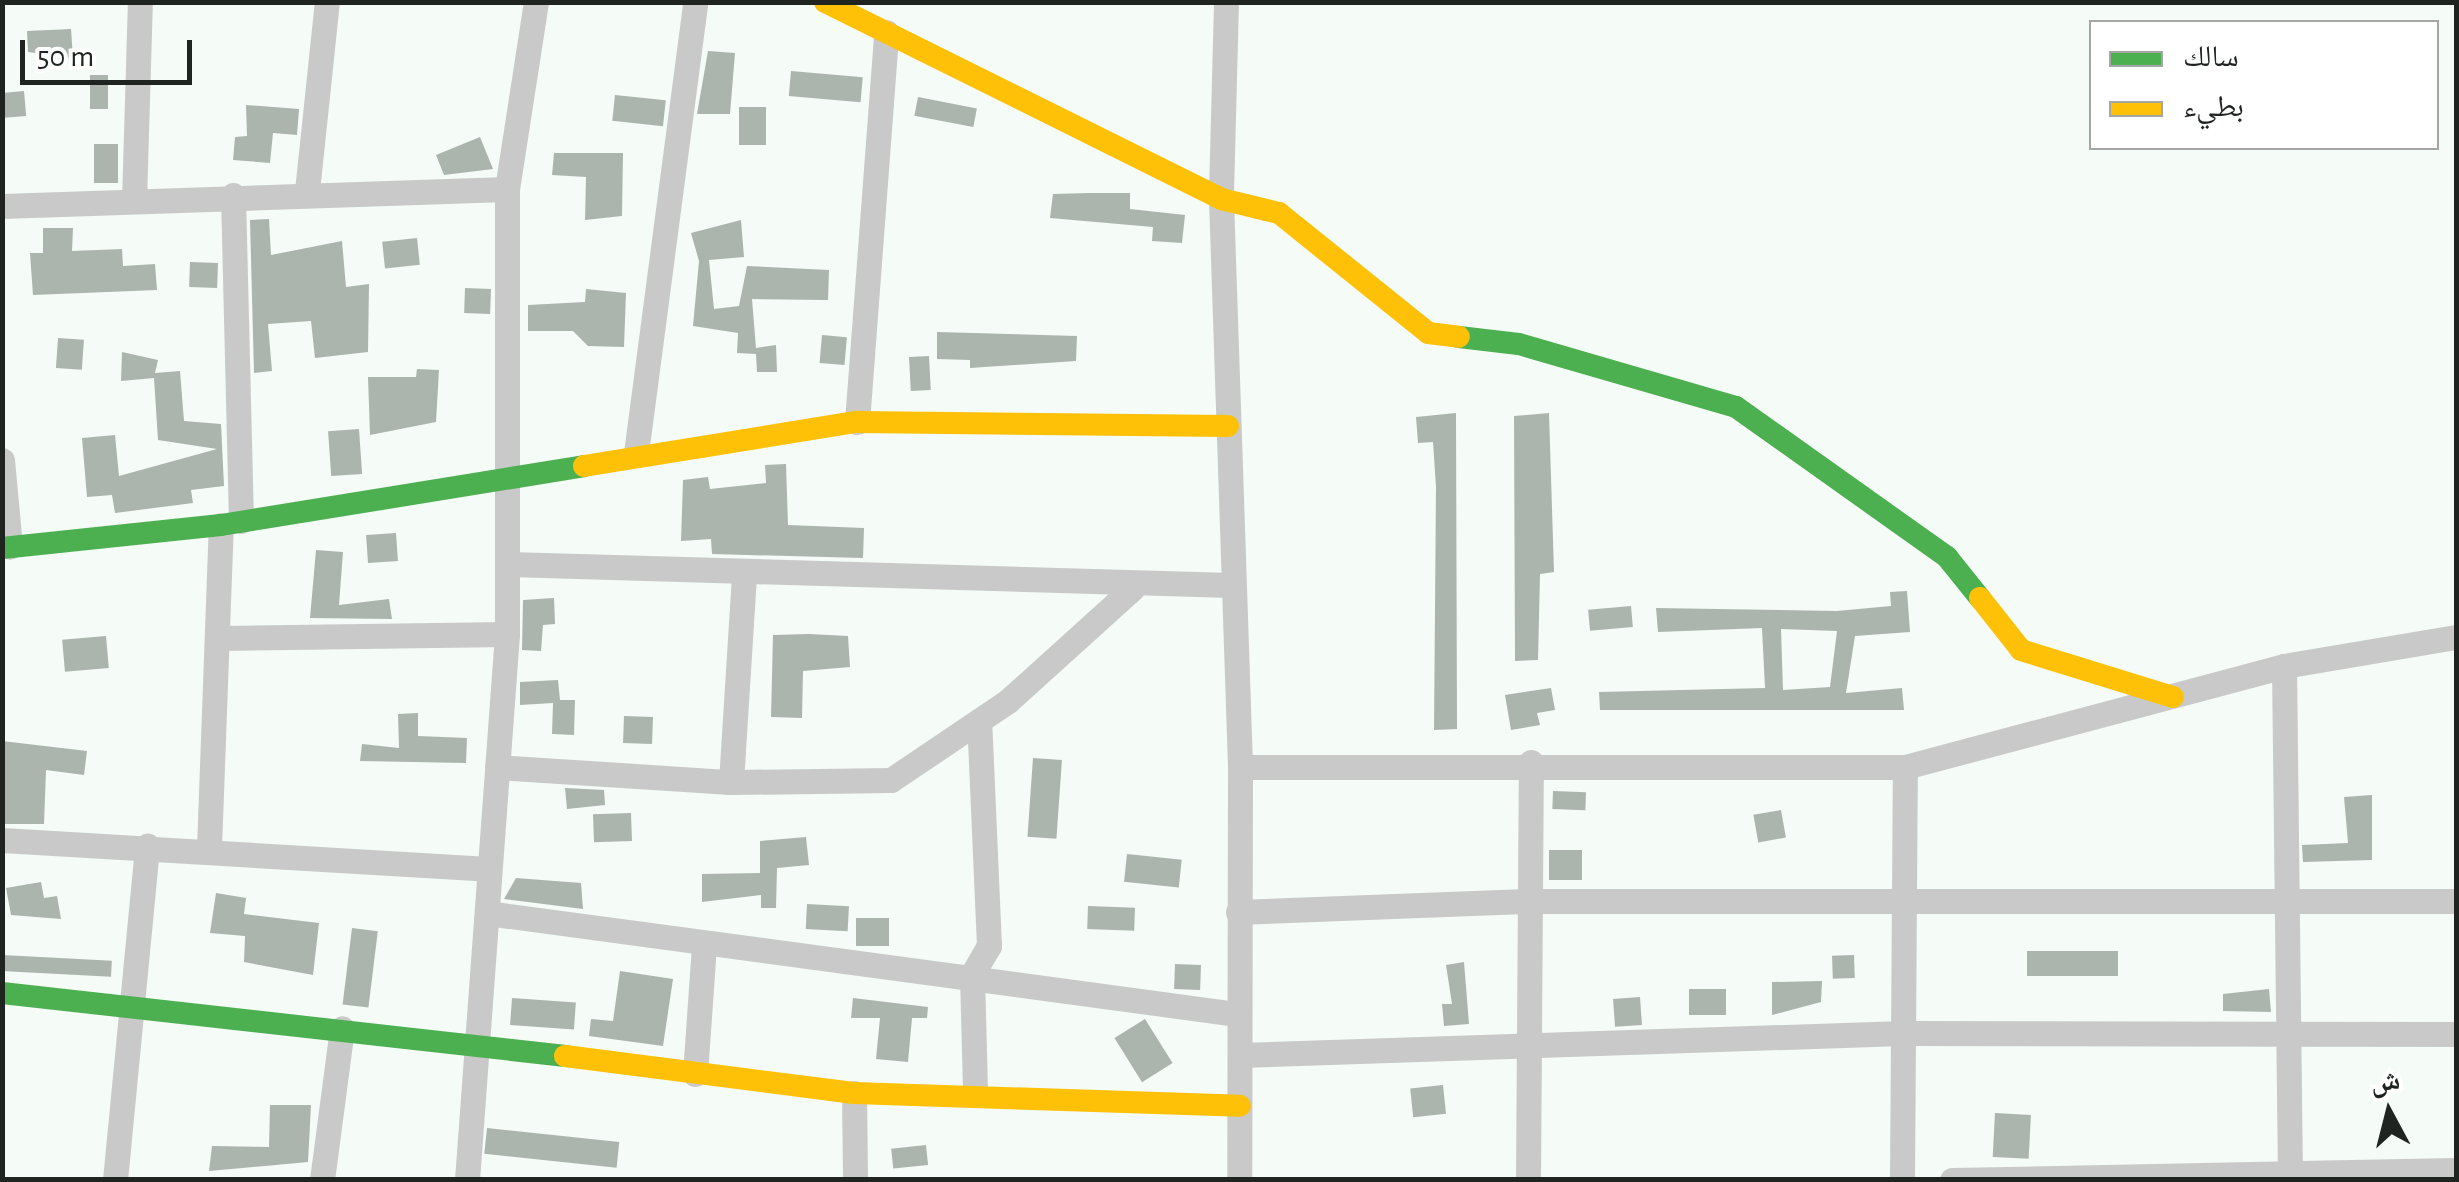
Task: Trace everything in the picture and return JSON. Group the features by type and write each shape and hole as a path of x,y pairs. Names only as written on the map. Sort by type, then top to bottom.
{"street":[{"path":"134,201 140,2"},
{"path":"306,192 327,2"},
{"path":"468,1180 480,1050 509,564 512,476 507,189 536,2"},
{"path":"636,453 695,2"},
{"path":"824,2 1221,199 1279,213 1428,333 1518,344 1736,407 1947,556 2022,650 2173,697"},
{"path":"1226,2 1221,199 1240,768 1238,1180"},
{"path":"858,422 886,32"},
{"path":"2,206 306,192 507,189"},
{"path":"209,848 218,638 231,523 233,195"},
{"path":"2,460 6,547 231,523 636,453 858,422 1228,426"},
{"path":"509,564 1132,589 1232,585"},
{"path":"731,782 744,575"},
{"path":"497,767 731,782 892,780 978,721 1132,589"},
{"path":"218,638 506,634"},
{"path":"1240,768 1531,762 1905,767 2284,666 2456,638"},
{"path":"2284,666 2290,1176"},
{"path":"976,1090 972,975 988,946 978,721"},
{"path":"1528,1180 1531,762"},
{"path":"1902,1180 1905,767"},
{"path":"2,840 209,848 488,868"},
{"path":"115,1180 147,846"},
{"path":"1238,912 1530,901 2456,901"},
{"path":"487,914 972,975 1236,1014"},
{"path":"695,1074 704,944"},
{"path":"2,993 135,1001 480,1050 854,1093 976,1090 1240,1106"},
{"path":"322,1180 342,1028"},
{"path":"1240,1055 1528,1040 1903,1033 2288,1037 2456,1034"},
{"path":"854,1093 856,1180"},
{"path":"1952,1180 2456,1170"}],"building":[{"path":"71,29 73,58 28,52 27,31"},
{"path":"708,51 735,53 730,114 697,114"},
{"path":"791,71 863,77 861,102 789,96"},
{"path":"90,75 108,75 108,109 90,109"},
{"path":"24,91 26,116 4,118 2,93"},
{"path":"615,95 666,100 663,126 612,121"},
{"path":"918,97 977,108 973,127 914,116"},
{"path":"246,105 299,109 297,135 273,133 270,163 233,160 235,137 247,136"},
{"path":"739,107 766,107 766,145 739,145"},
{"path":"480,137 493,169 444,175 436,155"},
{"path":"94,144 118,144 118,183 94,183"},
{"path":"554,153 623,153 622,216 585,220 586,177 552,175"},
{"path":"1130,193 1130,209 1185,215 1182,243 1152,241 1153,227 1050,218 1053,194"},
{"path":"269,219 271,255 342,241 346,287 369,284 368,352 315,358 311,321 268,324 272,371 254,373 250,220"},
{"path":"741,220 744,257 709,260 714,309 739,306 747,266 829,270 828,300 752,299 756,348 776,345 777,372 757,372 756,354 737,353 738,333 693,326 699,261 691,233"},
{"path":"43,228 73,228 72,251 122,249 123,266 155,264 157,290 33,295 30,253 43,253"},
{"path":"417,238 420,265 385,269 382,242"},
{"path":"190,262 218,263 217,288 189,287"},
{"path":"465,288 491,289 490,314 464,313"},
{"path":"586,289 626,293 624,347 588,346 573,331 528,331 528,305 585,302"},
{"path":"937,332 1077,336 1076,361 970,368 970,360 937,359"},
{"path":"822,335 847,337 844,365 820,363"},
{"path":"58,338 84,340 82,370 56,368"},
{"path":"122,352 158,360 155,373 180,371 184,421 221,424 224,486 191,490 193,503 115,513 112,495 87,497 82,438 115,435 119,476 217,449 158,440 154,378 121,381"},
{"path":"929,356 931,390 911,391 909,357"},
{"path":"417,369 439,370 436,422 370,435 368,377 416,377"},
{"path":"1456,413 1457,729 1434,730 1436,487 1433,442 1418,443 1416,417"},
{"path":"1549,413 1554,572 1540,574 1538,660 1515,661 1514,416"},
{"path":"359,429 362,474 331,476 328,431"},
{"path":"786,464 788,525 864,528 863,558 712,554 711,539 681,541 683,480 708,477 710,489 766,483 765,465"},
{"path":"396,533 398,561 368,563 366,535"},
{"path":"316,550 343,552 339,605 389,599 392,619 310,618"},
{"path":"1907,591 1910,632 1855,636 1846,693 1902,688 1904,710 1600,710 1599,692 1765,688 1762,628 1658,632 1656,608 1837,611 1891,606 1890,592","holes":["1781,629 1837,631 1830,687 1783,690"]},
{"path":"554,598 555,624 543,625 541,651 522,650 523,600"},
{"path":"1631,606 1633,627 1590,631 1588,610"},
{"path":"773,635 848,636 850,667 803,671 802,718 771,717"},
{"path":"106,636 109,668 65,672 62,640"},
{"path":"558,680 560,700 575,700 574,735 552,734 553,703 520,705 520,682"},
{"path":"1551,688 1555,710 1537,713 1540,725 1511,730 1505,695"},
{"path":"418,713 418,736 467,738 466,763 360,761 362,744 399,748 398,714"},
{"path":"624,716 653,717 652,744 623,743"},
{"path":"2,741 87,751 84,775 46,770 44,824 2,824"},
{"path":"1033,758 1062,760 1056,839 1027,837"},
{"path":"565,788 604,790 605,805 567,809"},
{"path":"1553,791 1586,792 1585,810 1552,809"},
{"path":"2372,795 2372,860 2303,862 2302,845 2348,843 2344,797"},
{"path":"1781,810 1786,838 1758,842 1753,815"},
{"path":"631,813 632,841 594,842 593,814"},
{"path":"806,837 809,865 777,868 776,908 761,908 761,895 702,902 702,874 760,873 760,841"},
{"path":"1549,850 1582,850 1582,880 1549,880"},
{"path":"1127,854 1182,860 1179,888 1124,882"},
{"path":"516,878 581,883 583,909 504,899"},
{"path":"41,882 44,898 57,896 61,919 11,915 6,888"},
{"path":"216,893 246,898 244,914 319,923 313,975 244,962 245,936 210,933"},
{"path":"807,904 849,906 848,931 806,929"},
{"path":"1088,906 1135,908 1134,931 1087,929"},
{"path":"856,918 889,918 889,946 856,946"},
{"path":"352,928 378,931 368,1008 343,1004"},
{"path":"2027,951 2118,951 2118,976 2027,976"},
{"path":"2,955 112,961 111,977 2,971"},
{"path":"1854,955 1855,978 1833,979 1832,956"},
{"path":"1464,962 1469,1024 1444,1026 1442,1004 1452,1004 1446,965"},
{"path":"1175,964 1201,965 1200,990 1174,989"},
{"path":"620,971 673,979 663,1046 589,1036 591,1019 613,1021"},
{"path":"1822,981 1821,1002 1772,1015 1772,982"},
{"path":"1689,989 1726,989 1726,1015 1689,1015"},
{"path":"2269,989 2271,1012 2223,1011 2223,994"},
{"path":"1640,997 1642,1025 1615,1027 1613,999"},
{"path":"512,998 576,1002 574,1029 510,1025"},
{"path":"853,998 928,1007 927,1018 912,1018 908,1062 876,1059 880,1018 851,1018"},
{"path":"1145,1019 1173,1063 1142,1082 1114,1038"},
{"path":"1443,1085 1446,1114 1413,1117 1410,1088"},
{"path":"270,1105 311,1105 308,1162 209,1171 212,1146 269,1147"},
{"path":"1995,1113 2031,1115 2029,1159 1993,1157"},
{"path":"487,1128 619,1142 617,1168 484,1154"},
{"path":"926,1145 928,1165 893,1169 891,1149"}],"traffic: fast":[{"path":"1459,337 1519,344 1736,407 1947,557 1980,598"},
{"path":"2,548 221,525 584,466"},
{"path":"2,993 565,1056"}],"traffic: slow":[{"path":"825,2 1221,199 1279,213 1428,333 1459,337"},
{"path":"584,466 857,422 1228,426"},
{"path":"1980,598 2021,650 2173,697"},
{"path":"565,1056 854,1093 1240,1106"}]}
